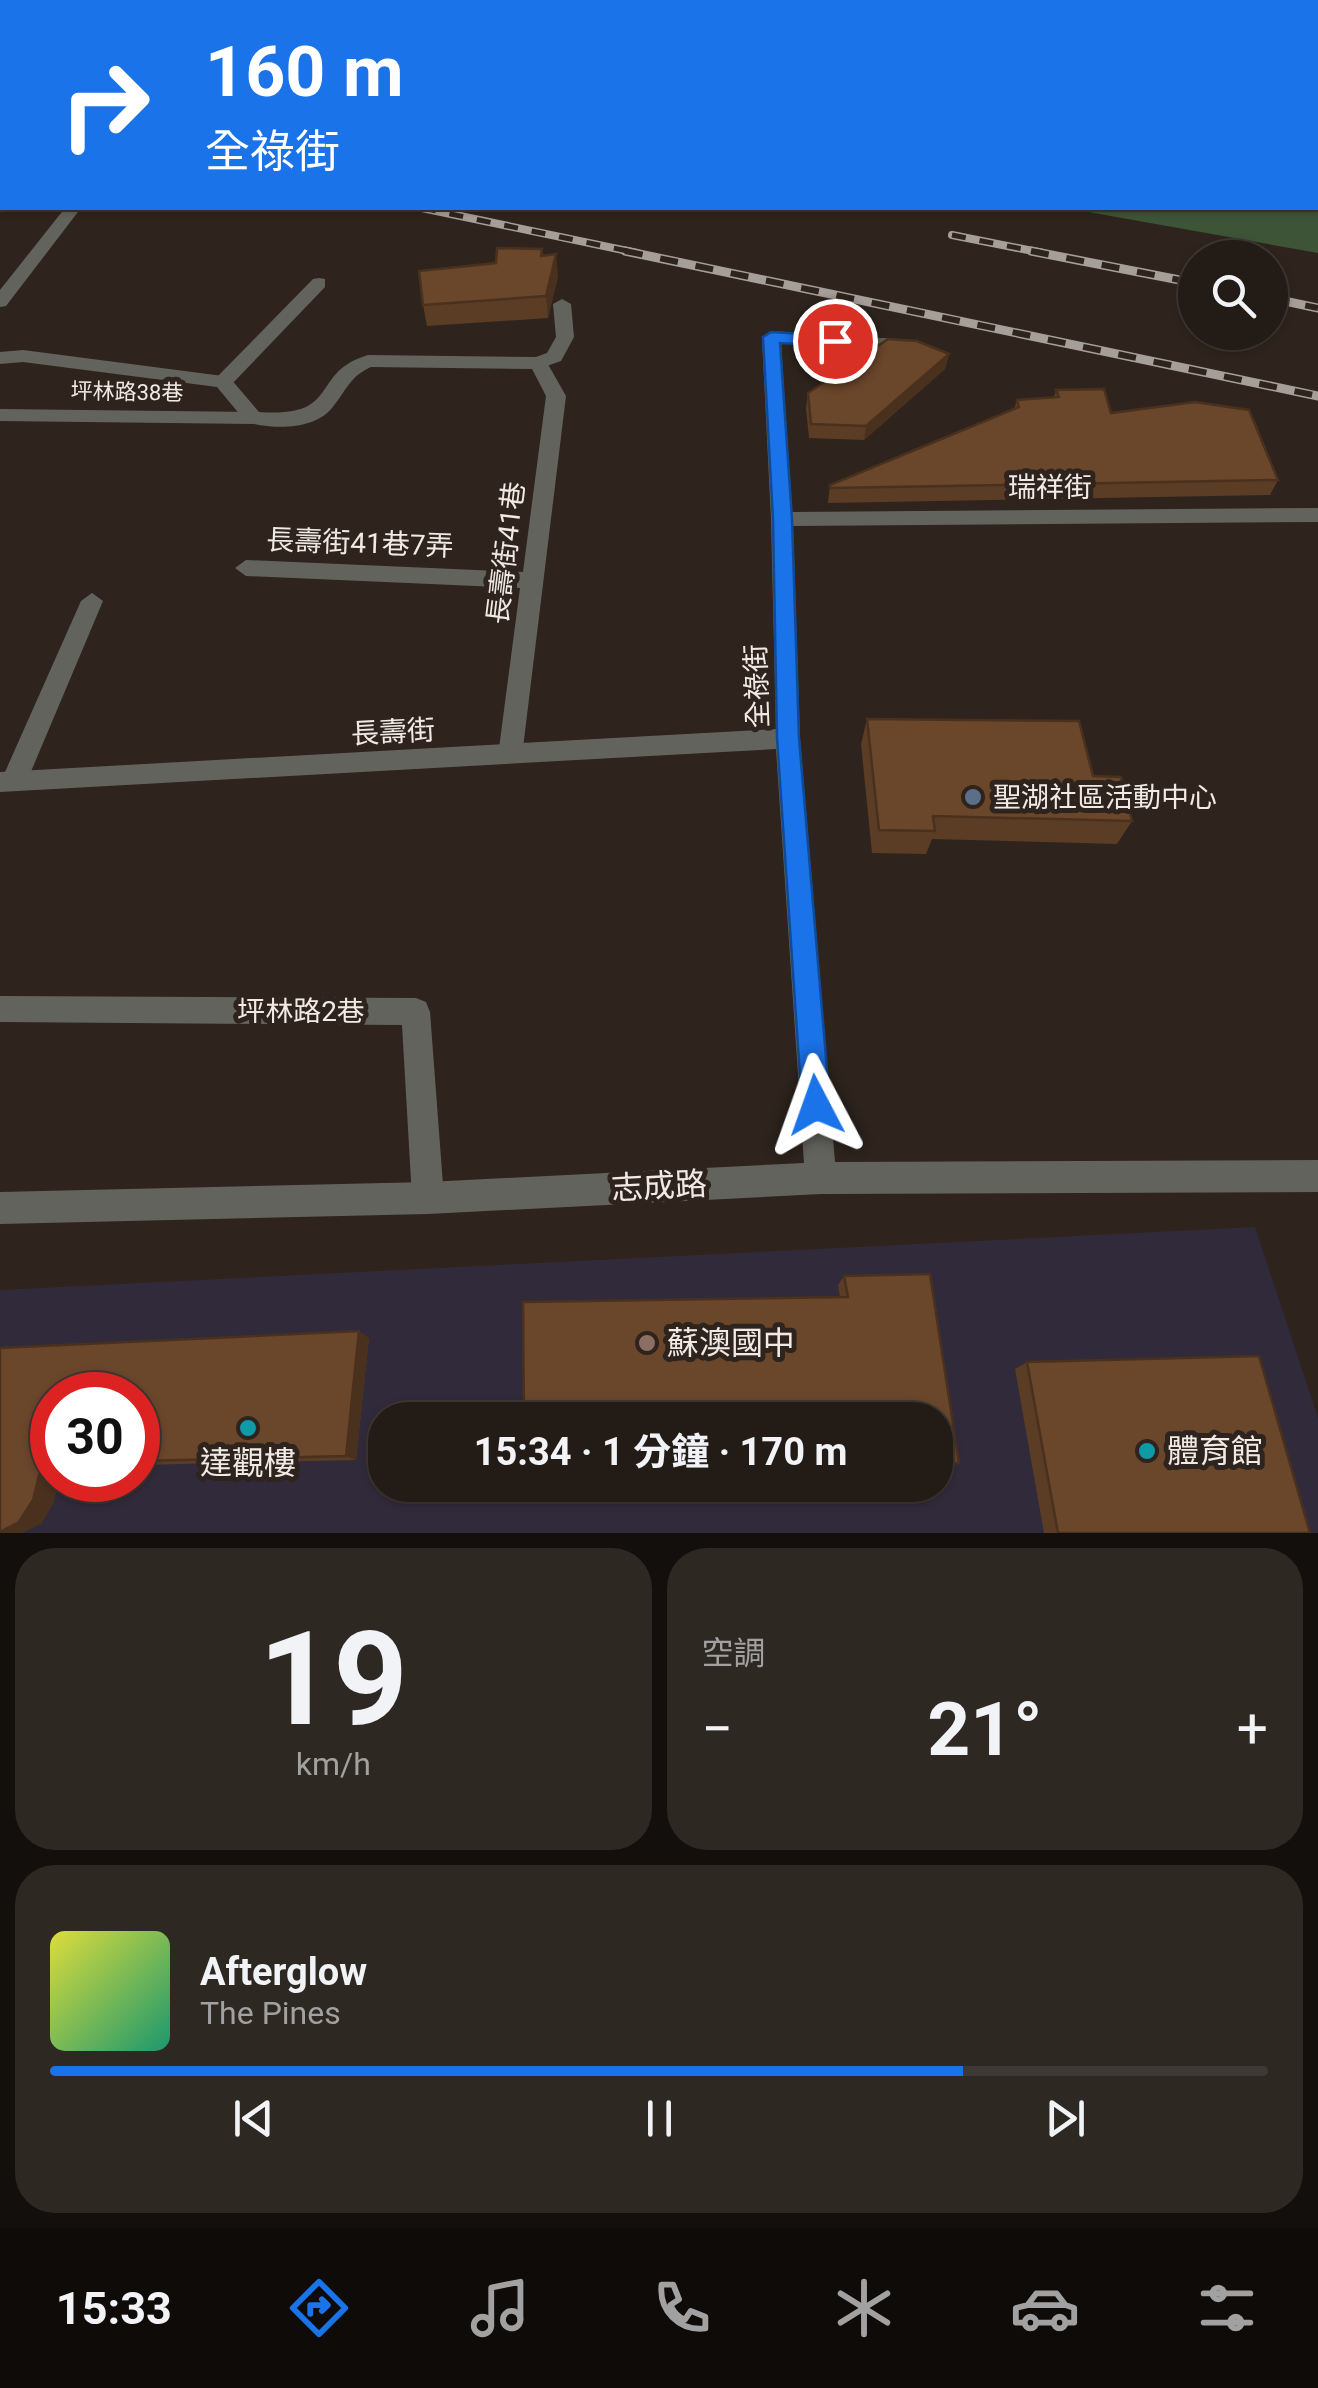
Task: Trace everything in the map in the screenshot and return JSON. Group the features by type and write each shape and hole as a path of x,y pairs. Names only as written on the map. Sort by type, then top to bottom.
{"street":[{"path":"3,296 71,210"},
{"path":"223,382 319,283"},
{"path":"538,362 554,357 565,337 562,304"},
{"name":"全祿街","path":"822,1178 788,738 782,519 771,337 917,346"},
{"path":"0,358 23,356 223,382 253,418"},
{"name":"坪林路38巷","path":"0,415 253,418 284,422 307,419 322,411 358,364 368,361 538,362"},
{"name":"長壽街41巷","path":"510,756 556,396 538,362"},
{"name":"瑞祥街","path":"782,519 1318,515"},
{"name":"長壽街41巷7弄","path":"246,568 532,580"},
{"path":"7,781 92,600"},
{"name":"長壽街","path":"7,781 788,738"},
{"name":"坪林路2巷","path":"0,1009 416,1012 428,1198"},
{"name":"志成路","path":"0,1208 428,1198 822,1178 1318,1176"}],"shaded area":[{"name":"蘇澳國中","path":"1255,1227 1318,1418 1318,1533 0,1533 0,1290"}],"green space":[{"path":"1077,210 1318,210 1318,253 1288,248 1288,240 1245,240"}],"building":[{"path":"497,248 542,249 541,256 556,254 546,296 423,305 419,271 496,263"},
{"path":"888,339 917,341 949,354 866,426 811,424 808,393"},
{"path":"1104,389 1111,413 1195,402 1249,410 1278,480 830,488 1019,407 1017,400 1059,397 1056,390"},
{"name":"聖湖社區活動中心","path":"867,719 1079,721 1093,776 1121,777 1132,821 933,816 935,831 879,830"},
{"path":"930,1274 950,1402 524,1402 523,1302 848,1297 844,1276"},
{"name":"達觀樓","path":"359,1331 346,1456 160,1460 160,1372 30,1372 32,1502 19,1522 0,1532 0,1348"},
{"name":"體育館","path":"1259,1356 1310,1533 1058,1533 1027,1362"},
{"path":"953,1424 959,1463 953,1463"}],"railway":[{"path":"432,210 637,253"},
{"path":"952,235 1043,253"},
{"path":"625,251 1318,396"},
{"path":"1031,251 1178,280"},
{"path":"1288,302 1318,308"}],"place":[{"name":"聖湖社區活動中心","path":"973,797"},
{"name":"蘇澳國中","path":"647,1343"},
{"name":"達觀樓","path":"248,1428"},
{"name":"體育館","path":"1147,1451"}],"route":[{"path":"816,1105 788,738 782,519 771,337 835,341"}]}
